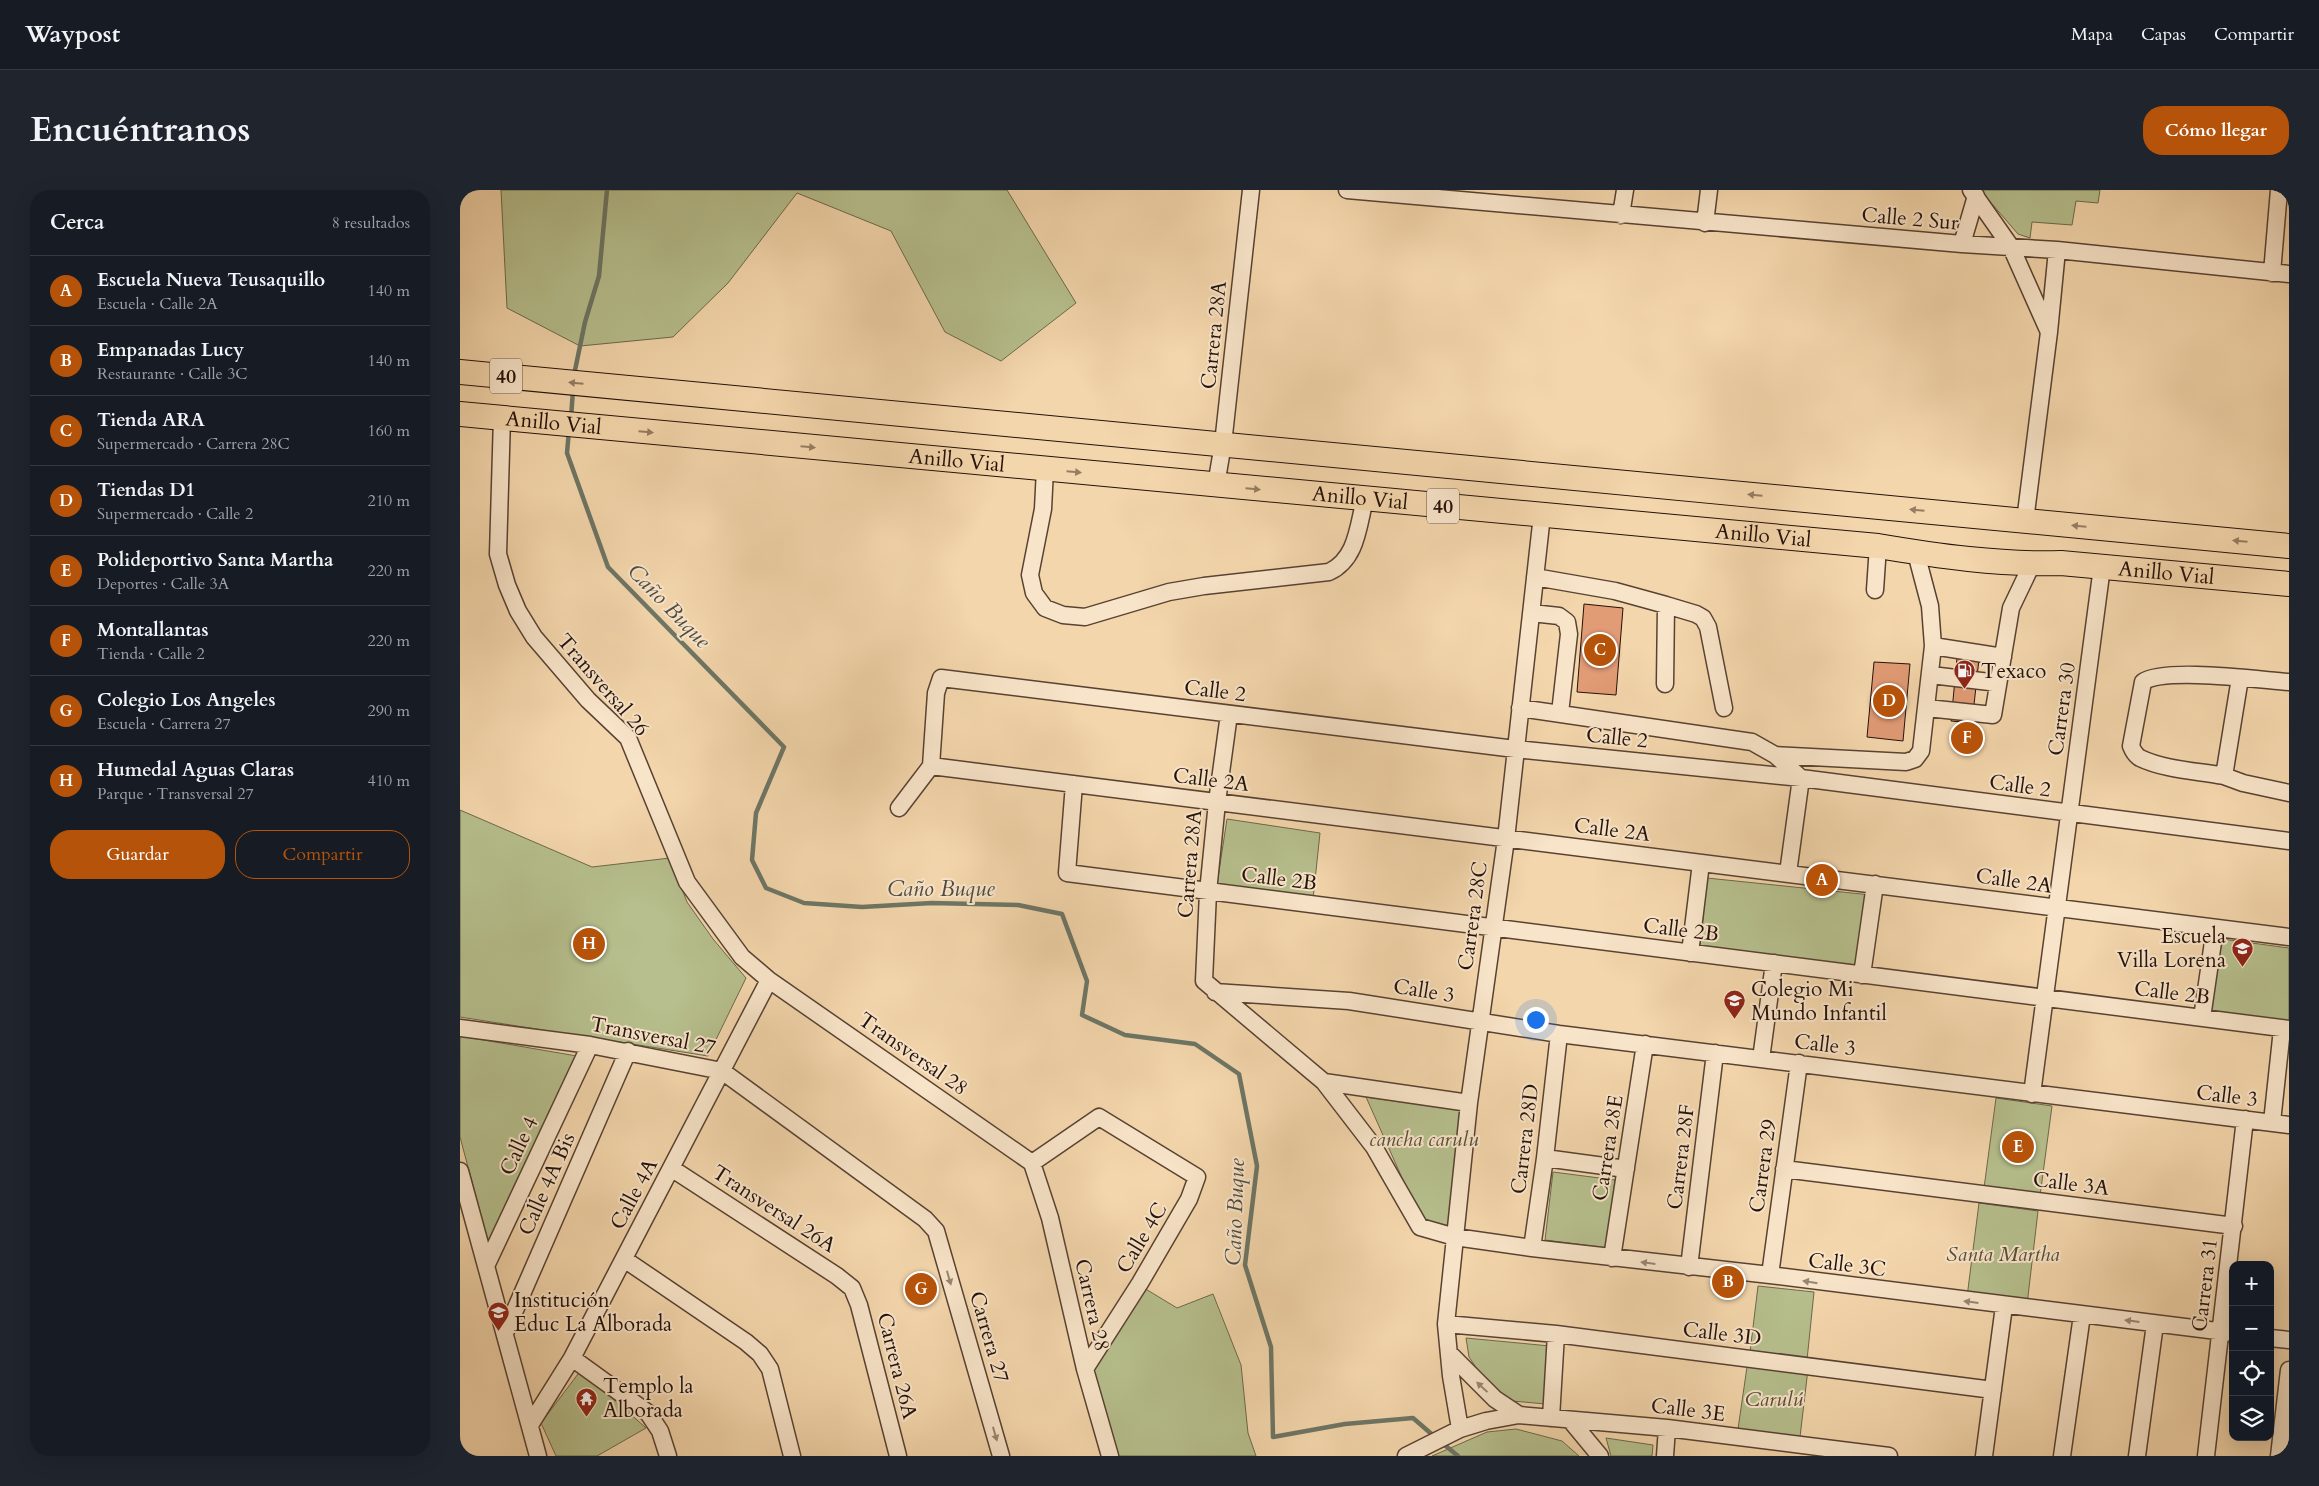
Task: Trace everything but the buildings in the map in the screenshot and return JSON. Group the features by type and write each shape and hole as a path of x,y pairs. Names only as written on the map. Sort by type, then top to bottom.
{"highway":[{"name":"Anillo Vial","path":"460,372 2289,546"},
{"name":"Anillo Vial","path":"460,414 1878,546 1916,553 2032,564 2060,563 2289,584"}],"street":[{"name":"Carrera 28A","path":"1216,485 1223,444 1251,190"},
{"name":"Calle 2 Sur","path":"1347,190 1962,244 2057,250 2289,274"},
{"path":"1621,215 1625,190"},
{"path":"1705,222 1709,190"},
{"path":"2272,273 2278,190"},
{"path":"1962,244 1973,193"},
{"path":"1973,193 2011,247 2049,332"},
{"path":"2026,521 2057,250"},
{"name":"Transversal 26","path":"502,417 498,554 518,611 534,637 570,679 628,738 688,882 742,957 769,980"},
{"path":"1045,469 1043,509 1030,575 1034,593 1045,608 1063,615 1084,617 1169,592 1204,586 1329,572 1340,566 1351,554 1365,499"},
{"name":"Carrera 28C","path":"1456,1431 1446,1324 1469,1103 1506,838 1542,515"},
{"path":"1874,590 1878,546"},
{"path":"1775,755 1906,762 1916,759 1921,751 1933,646 1930,606 1916,553"},
{"path":"1927,708 1993,715 2011,608 2032,564"},
{"name":"Carrera 30","path":"2032,1094 2102,567"},
{"path":"1535,577 1614,591 1666,604 1703,618 1708,626 1724,708"},
{"path":"1665,684 1666,604"},
{"path":"1532,613 1559,616 1567,622 1569,634 1560,713"},
{"path":"1933,646 2003,657"},
{"path":"1931,675 1998,683"},
{"path":"2289,682 2173,675 2150,677 2144,682 2131,746 2139,758 2168,766 2224,776 2243,783 2289,793"},
{"name":"Calle 2","path":"931,766 936,693 941,678 1515,748 1801,778 2289,841"},
{"path":"2224,776 2240,678"},
{"path":"1520,708 1752,742 1775,755 1801,778 1788,873"},
{"name":"Carrera 28A","path":"1212,989 1204,981 1203,975 1208,892 1217,802 1229,714"},
{"path":"899,808 931,766"},
{"name":"Calle 2A","path":"931,766 2289,937"},
{"name":"Calle 2B","path":"1074,784 1067,873 2285,1029"},
{"path":"1690,953 1701,863"},
{"path":"1862,975 1875,884"},
{"path":"2202,1018 2215,928"},
{"path":"1761,1059 1774,963"},
{"name":"Calle 4A","path":"530,1425 572,1358 769,980"},
{"name":"Transversal 28","path":"769,980 1032,1163"},
{"name":"Calle 3","path":"1212,989 1349,1001 1559,1034 2289,1125"},
{"name":"Calle 3C","path":"1212,989 1324,1082 1374,1147 1417,1224 1424,1230 1455,1237 1532,1248 1770,1275 2004,1306 2226,1332"},
{"name":"Transversal 27","path":"460,1028 590,1045 722,1071 925,1219 936,1231"},
{"path":"2272,1122 2285,1029"},
{"name":"Carrera 28D","path":"1532,1248 1545,1158 1559,1034"},
{"name":"Carrera 28E","path":"1612,1258 1645,1044"},
{"name":"Calle 4","path":"486,1266 590,1045"},
{"name":"Calle 4A Bis","path":"505,1333 628,1052"},
{"name":"Carrera 28F","path":"1689,1267 1716,1053"},
{"name":"Carrera 29","path":"1770,1275 1799,1063"},
{"path":"1324,1082 1469,1103"},
{"name":"Calle 4C","path":"1032,1163 1099,1117 1197,1177 1184,1208 1085,1369"},
{"name":"Carrera 31","path":"2206,1456 2226,1332 2245,1119"},
{"path":"1545,1158 1626,1169"},
{"name":"Carrera 28","path":"1032,1163 1050,1218 1085,1369 1110,1456"},
{"name":"Transversal 26A","path":"671,1168 837,1276 852,1288"},
{"name":"Calle 3A","path":"1784,1169 2234,1226"},
{"path":"460,1171 538,1456"},
{"name":"Carrera 27","path":"936,1231 1001,1456"},
{"path":"624,1258 746,1342 760,1354 770,1369 792,1456"},
{"name":"Carrera 26A","path":"852,1288 859,1305 898,1456"},
{"path":"1984,1456 2004,1306"},
{"path":"2062,1456 2082,1315"},
{"name":"Calle 3D","path":"1446,1324 1556,1334 1993,1390"},
{"path":"2138,1456 2154,1324"},
{"path":"1551,1418 1556,1334"},
{"path":"2274,1338 2289,1340"},
{"path":"1448,1353 1495,1399 1519,1415"},
{"path":"572,1358 648,1413 660,1430 668,1456"},
{"path":"2280,1456 2289,1370"},
{"path":"1413,1452 1456,1431 1486,1421 1519,1415 1571,1421 1600,1456"},
{"name":"Calle 3E","path":"1571,1421 1667,1428 1889,1456"},
{"path":"1665,1456 1667,1428"}],"green space":[{"path":"501,190 1007,190 1076,303 1001,361 945,332 891,231 797,193 728,283 673,337 580,346 507,308"},
{"path":"1980,190 2100,190 2098,203 2076,201 2072,225 2032,222 2030,238 2018,234"},
{"path":"460,810 592,867 670,858 687,902 713,939 746,978 708,1056 460,1017"},
{"path":"1227,819 1320,833 1312,909 1215,897"},
{"path":"1707,878 1871,895 1861,977 1699,956"},
{"path":"2222,939 2289,948 2289,1029 2210,1020"},
{"path":"460,1036 577,1056 490,1249 460,1137"},
{"name":"cancha carulu","path":"1366,1097 1461,1110 1450,1226 1423,1225"},
{"path":"1996,1098 2052,1106 2040,1196 1984,1188"},
{"path":"1553,1172 1615,1180 1607,1248 1545,1240"},
{"name":"Santa Martha","path":"1979,1203 2038,1211 2027,1305 1967,1297"},
{"name":"Carulú","path":"1758,1286 1814,1292 1807,1360 1750,1352"},
{"path":"1144,1288 1177,1308 1213,1294 1241,1365 1248,1433 1256,1456 1107,1456 1084,1375"},
{"path":"1466,1338 1550,1346 1546,1404 1512,1401 1484,1379 1469,1357"},
{"name":"Carulú","path":"1748,1360 1808,1369 1800,1437 1738,1429"},
{"path":"581,1370 646,1428 597,1456 556,1456 541,1423"},
{"path":"1516,1429 1562,1441 1579,1456 1432,1456 1487,1432"},
{"path":"1606,1438 1653,1445 1652,1456 1611,1456"}],"waterway":[{"name":"Caño Buque","path":"574,375 585,322 599,276 607,190"},
{"name":"Caño Buque","path":"571,418 573,390"},
{"name":"Caño Buque","path":"569,430 567,453 608,567 784,747 756,813 752,860 766,888 804,903 862,907 932,903 1018,905 1062,914 1087,981 1082,1015 1125,1035 1195,1044 1239,1074 1257,1166 1245,1265 1271,1347 1273,1437 1345,1424 1413,1418 1435,1437"},
{"name":"Caño Buque","path":"1441,1442 1458,1456"}],"place":[{"name":"Tienda ARA","path":"1600,650"},
{"name":"Texaco","path":"1965,690"},
{"name":"Tiendas D1","path":"1889,701"},
{"name":"Montallantas","path":"1967,738"},
{"name":"Escuela Nueva Teusaquillo","path":"1822,880"},
{"name":"Humedal Aguas Claras","path":"589,944"},
{"name":"Escuela Villa Lorena","path":"2242,967"},
{"name":"Colegio Mi Mundo Infantil","path":"1735,1020"},
{"name":"Polideportivo Santa Martha","path":"2018,1147"},
{"name":"Empanadas Lucy","path":"1728,1282"},
{"name":"Colegio Los Angeles","path":"921,1289"},
{"name":"Institución Educ La Alborada","path":"498,1331"},
{"name":"Templo la Alborada","path":"587,1417"}]}
